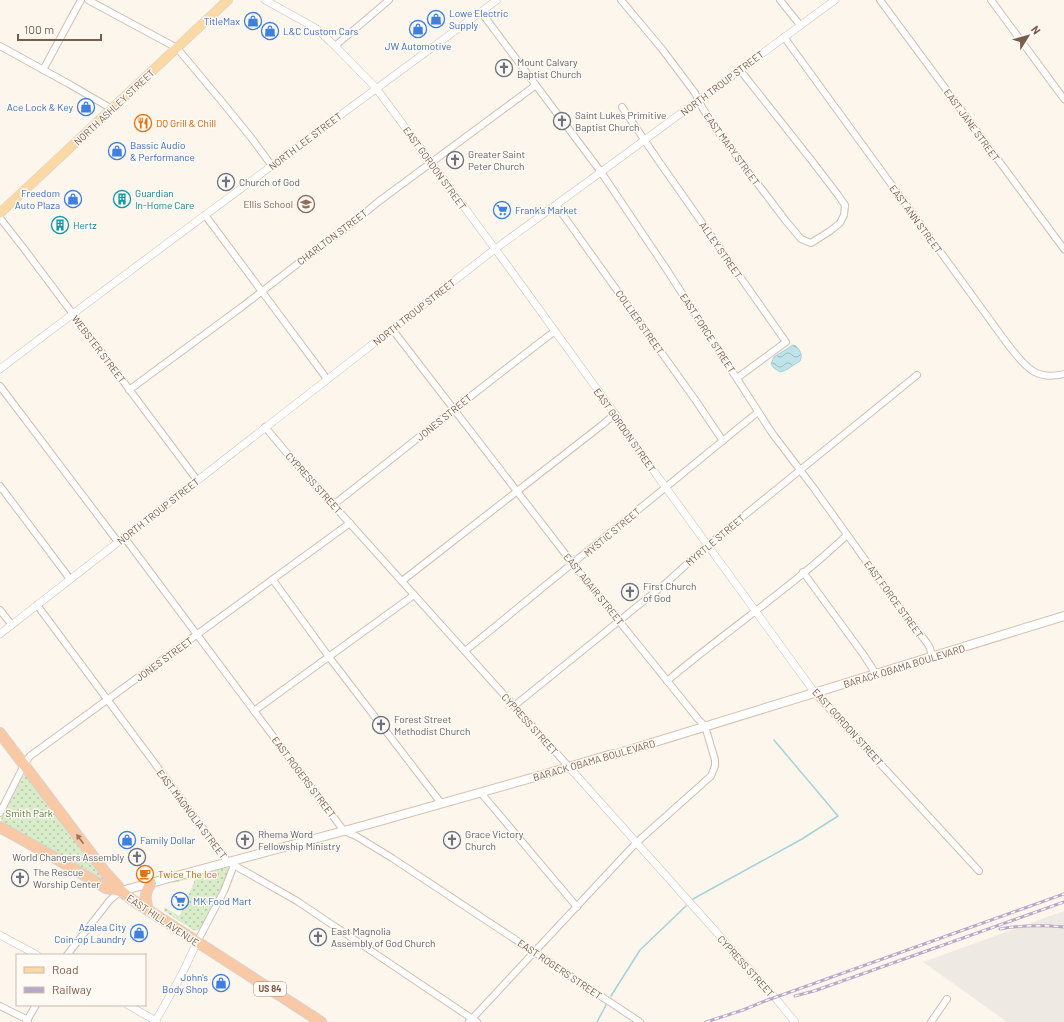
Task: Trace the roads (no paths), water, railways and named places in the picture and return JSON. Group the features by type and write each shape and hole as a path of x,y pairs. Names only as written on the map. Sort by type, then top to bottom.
{"highway":[{"name":"US 84","path":"0,733 98,863 121,891"},
{"name":"EAST HILL AVENUE","path":"0,827 106,888 121,891 131,899 321,1022"},
{"path":"148,910 145,896 151,883"}],"main road":[{"name":"NORTH ASHLEY STREET","path":"0,213 228,0"},
{"name":"BARACK OBAMA BOULEVARD","path":"121,891 231,864 441,803 482,793 815,693 1064,616"}],"street":[{"path":"43,70 81,0"},
{"path":"88,0 177,48 224,103 272,166"},
{"name":"EAST GORDON STREET","path":"265,0 316,29 335,46 376,88 555,331 615,414 624,430 815,693 979,871"},
{"path":"335,46 389,0"},
{"name":"NORTH LEE STREET","path":"0,369 376,88 497,0"},
{"name":"EAST MARY STREET","path":"621,0 695,93 703,109 719,133 786,221 801,239 812,243 840,223 844,215 845,205 740,70"},
{"path":"780,0 800,25"},
{"name":"NORTH TROUP STREET","path":"0,634 196,480 495,249 646,140 835,0"},
{"name":"EAST JANE STREET","path":"880,0 1064,249"},
{"path":"991,0 1064,99"},
{"name":"EAST FORCE STREET","path":"481,12 601,172 661,261 758,412 894,600 927,643 932,657"},
{"name":"EAST ANN STREET","path":"784,37 1001,335 1024,364 1040,375 1051,376 1064,374"},
{"path":"0,46 112,109"},
{"name":"CHARLTON STREET","path":"129,390 262,292 291,268 352,224 378,202 536,85"},
{"name":"ALLEY STREET","path":"622,107 786,342 737,378"},
{"name":"COLLIER STREET","path":"556,205 723,441"},
{"path":"205,215 327,379"},
{"name":"WEBSTER STREET","path":"0,218 196,480"},
{"name":"EAST ADAIR STREET","path":"392,329 573,564 705,726 715,760 711,776 636,843 473,1021"},
{"name":"JONES STREET","path":"334,505 555,331"},
{"name":"MYRTLE STREET","path":"514,706 672,578 708,545 916,375"},
{"name":"EAST ROGERS STREET","path":"0,386 198,635 344,831 371,844 640,1022"},
{"name":"MYSTIC STREET","path":"465,651 758,412"},
{"path":"402,581 518,492 602,426 615,414"},
{"name":"CYPRESS STREET","path":"265,427 775,997 795,1022"},
{"path":"0,486 70,579"},
{"name":"JONES STREET","path":"0,813 30,756 350,523"},
{"path":"667,681 803,572 847,534"},
{"path":"803,572 876,674"},
{"path":"273,580 329,657 441,803"},
{"path":"254,711 414,595"},
{"name":"EAST MAGNOLIA STREET","path":"37,605 231,864 297,901 473,1021"},
{"path":"0,610 12,625"},
{"path":"482,793 577,907"},
{"path":"130,1006 156,1021 224,892 231,864"},
{"path":"68,954 110,900 121,891"},
{"path":"0,935 35,954"},
{"path":"931,1022 947,999"},
{"path":"0,1006 27,1021 35,1006"}],"water":[{"path":"793,345 799,349 801,353 800,361 780,372 771,364 774,357"}],"waterway":[{"path":"693,899 802,839 838,816 774,740"},
{"path":"611,996 640,950 686,906"},
{"path":"597,1022 606,1005"}],"railway":[{"path":"706,1022 1064,894"},
{"path":"795,996 814,991 1064,902"},
{"path":"1000,929 1032,926 1064,927"}],"place":[{"name":"Lowe Electric Supply","path":"436,19"},
{"name":"TitleMax","path":"253,21"},
{"name":"JW Automotive","path":"418,29"},
{"name":"L&C Custom Cars","path":"270,31"},
{"name":"Mount Calvary Baptist Church","path":"504,68"},
{"name":"Ace Lock & Key","path":"86,107"},
{"name":"Saint Lukes Primitive Baptist Church","path":"562,121"},
{"name":"DQ Grill & Chill","path":"143,123"},
{"name":"Bassic Audio & Performance","path":"117,151"},
{"name":"Greater Saint Peter Church","path":"455,160"},
{"name":"Church of God","path":"226,182"},
{"name":"Freedom Auto Plaza","path":"73,199"},
{"name":"Guardian In-Home Care","path":"122,199"},
{"name":"Ellis School","path":"306,204"},
{"name":"Frank's Market","path":"502,210"},
{"name":"Hertz","path":"60,225"},
{"name":"First Church of God","path":"630,592"},
{"name":"Forest Street Methodist Church","path":"381,725"},
{"name":"Family Dollar","path":"127,840"},
{"name":"Rhema Word Fellowship Ministry","path":"245,840"},
{"name":"Grace Victory Church","path":"452,840"},
{"name":"World Changers Assembly","path":"137,857"},
{"name":"Twice The Ice","path":"145,874"},
{"name":"The Rescue Worship Center","path":"20,878"},
{"name":"MK Food Mart","path":"180,901"},
{"name":"Azalea City Coin-op Laundry","path":"139,933"},
{"name":"East Magnolia Assembly of God Church","path":"318,937"},
{"name":"John's Body Shop","path":"221,983"}],"park label":[{"name":"Smith Park","path":"29,813"}]}
